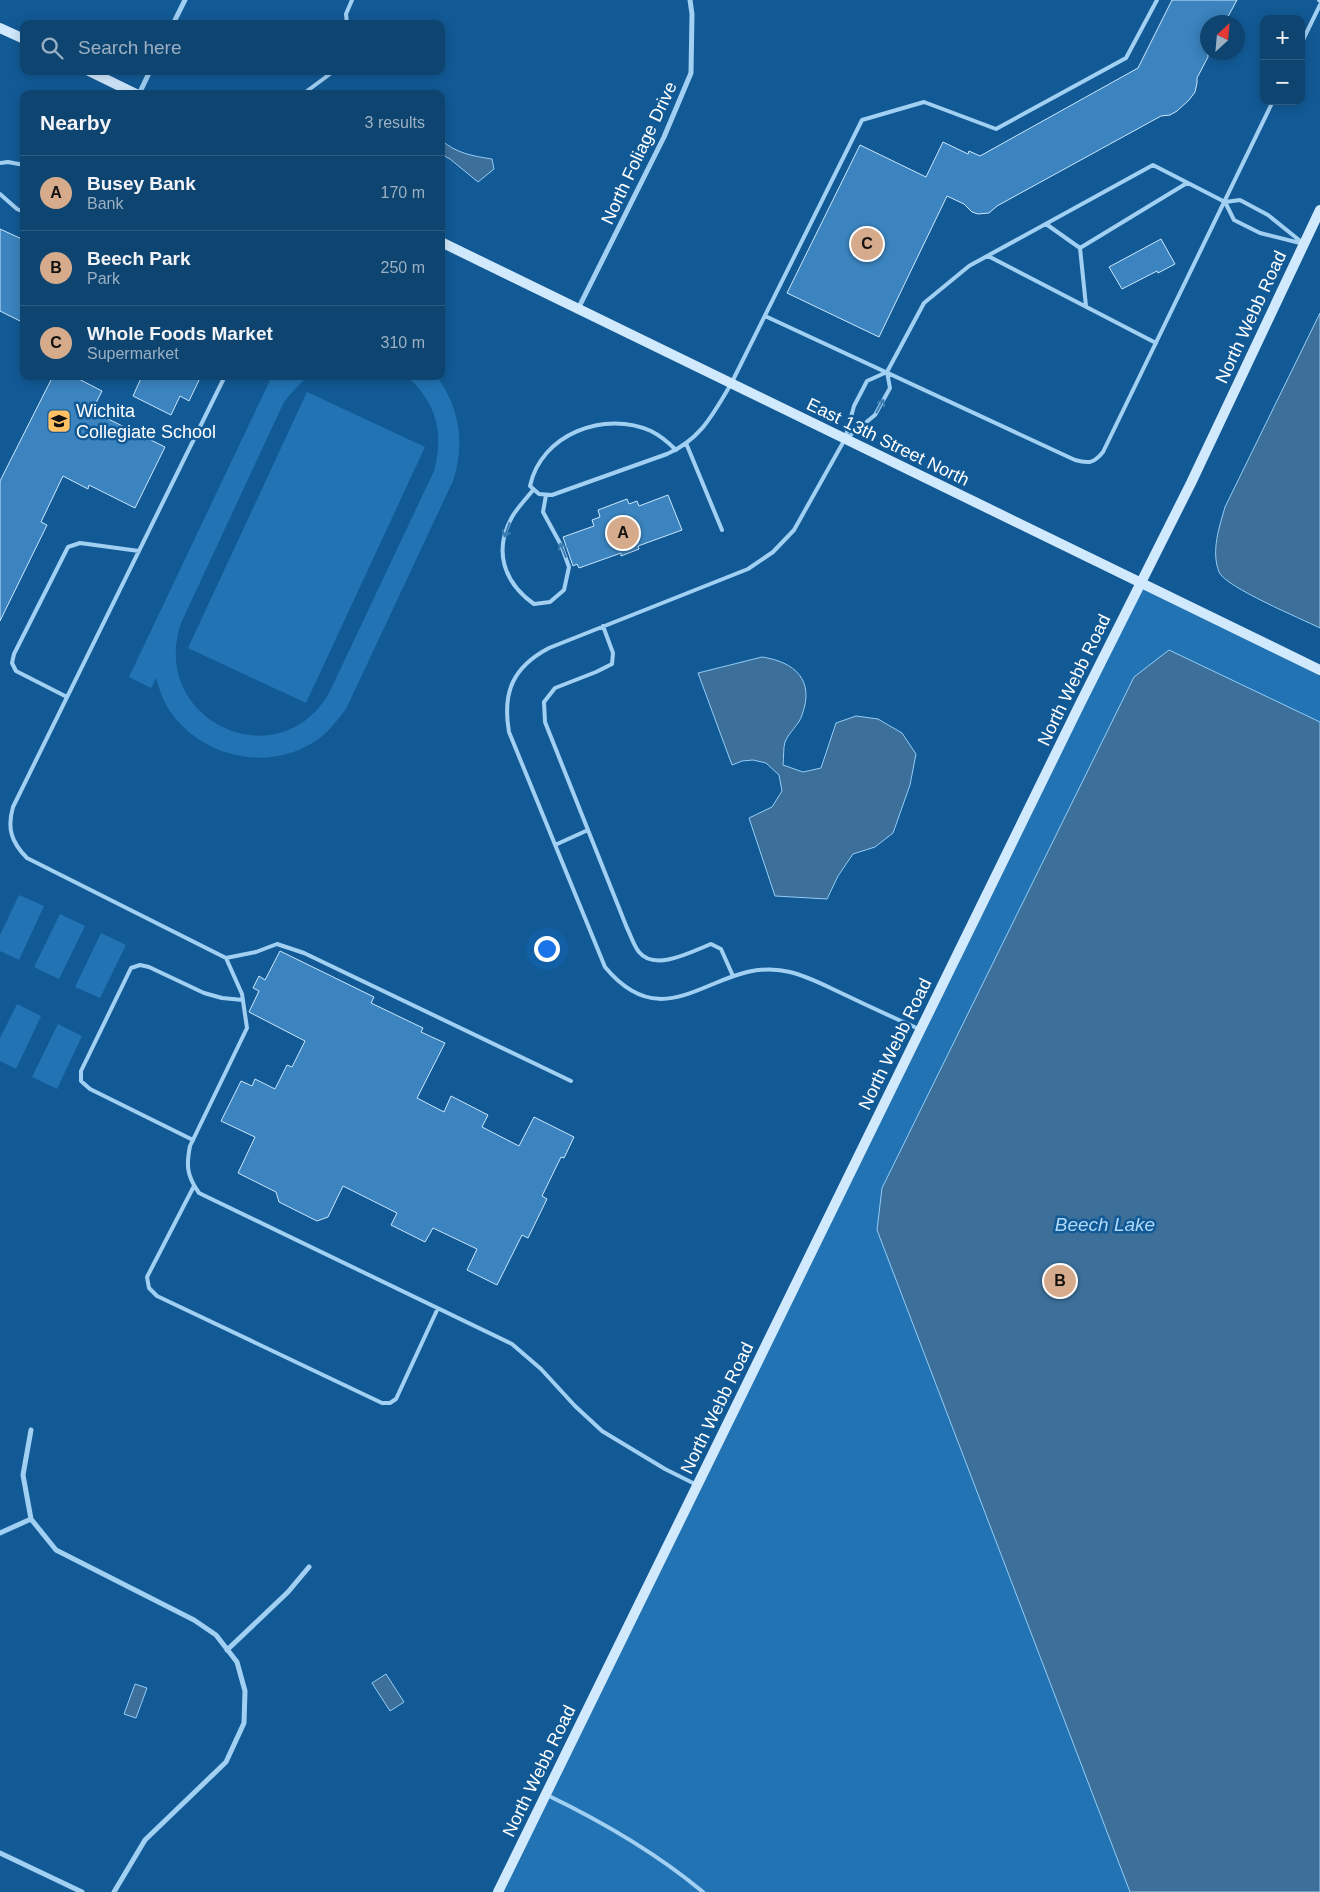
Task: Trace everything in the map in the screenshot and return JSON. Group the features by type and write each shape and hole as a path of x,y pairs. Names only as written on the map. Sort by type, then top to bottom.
{"main road":[{"path":"0,28 20,37"},
{"path":"98,75 129,90"},
{"name":"North Webb Road","path":"498,1892 920,1030 1191,483 1320,210"},
{"name":"East 13th Street North","path":"445,244 1320,670"}],"street":[{"path":"175,20 185,0"},
{"name":"North Foliage Drive","path":"578,309 664,136 691,73 692,14 690,0"},
{"path":"139,90 148,75"},
{"path":"31,1430 23,1475 31,1519 56,1550 194,1620 216,1636 237,1662 245,1691 244,1723 226,1762 145,1840 114,1892"},
{"path":"0,1533 31,1519"},
{"path":"227,1650 288,1592 309,1567"},
{"path":"0,1853 82,1892"}],"lane":[{"path":"347,20 346,14 352,0"},
{"path":"676,450 659,435 642,428 615,424 589,428 557,442 548,450 530,486 539,494 546,495 560,492 676,450 708,423 731,384 862,120 924,102 996,129 1126,58 1157,0"},
{"path":"1305,36 1320,5"},
{"path":"308,90 329,75"},
{"path":"765,316 1075,460 1086,464 1095,462 1103,452 1271,105"},
{"path":"0,163 20,164"},
{"path":"920,1030 813,980 790,972 762,969 733,976 697,991 657,1000 628,990 615,980 605,967 509,732 506,716 509,689 521,669 533,657 549,648 748,570 773,552 794,530 845,439 854,406 867,381 887,372 924,303 969,266 1153,165 1224,202 1234,220 1260,233 1304,244"},
{"path":"1080,248 1187,182"},
{"path":"0,194 20,209"},
{"path":"1224,202 1240,200 1268,215 1304,244"},
{"path":"1046,224 1080,248 1086,306"},
{"path":"988,256 1156,343"},
{"path":"845,439 875,415 890,388 887,372"},
{"path":"223,380 13,807 9,820 18,849 28,858 226,958 256,952 277,944 304,953 571,1081"},
{"path":"686,443 722,530"},
{"path":"533,490 512,517 503,541 501,558 509,578 521,595 534,604 550,602 564,590 569,567 561,545 543,512 546,495"},
{"path":"67,697 16,671 12,663 14,654 68,547 80,543 139,551"},
{"path":"603,626 613,654 612,664 555,688 544,702 545,722 627,928 640,954 653,961 672,960 711,944 722,949 733,976"},
{"path":"555,845 588,830"},
{"path":"226,958 243,1000 247,1028 193,1140 187,1160 190,1181 198,1193 512,1344 541,1369 575,1406 602,1431 665,1469 698,1486"},
{"path":"193,1140 90,1089 81,1081 81,1071 131,968 149,967 204,992 222,998 243,1000"},
{"path":"194,1186 147,1277 149,1288 157,1296 382,1403 390,1403 396,1399 438,1308"},
{"path":"545,1794 581,1811 630,1839 675,1869 703,1892"}],"shaded area":[{"path":"270,380 304,380 284,402 181,623 176,658 183,688 200,712 224,728 252,735 281,733 308,718 330,691 434,471 438,444 436,419 425,397 411,380 439,380 451,402 458,428 459,454 453,481 346,709 319,739 294,752 273,757 231,754 211,747 193,736 178,721 165,703 156,678 151,688 129,677"},
{"path":"307,392 425,447 306,703 188,648"},
{"path":"1141,583 1320,670 1320,1892 502,1892"},
{"path":"19,895 44,906 19,960 0,951 0,935"},
{"path":"60,914 85,926 59,979 34,967"},
{"path":"101,933 126,945 100,998 75,987"},
{"path":"17,1004 41,1016 16,1069 0,1061 0,1038"},
{"path":"58,1024 82,1036 57,1089 32,1077"}],"water":[{"path":"445,143 465,153 492,159 494,169 478,182 445,156"},
{"path":"1320,313 1320,628 1249,594 1224,578 1219,572 1216,548 1225,507"},
{"name":"Beech Lake","path":"1169,650 1320,722 1320,1892 1130,1892 877,1230 882,1188 1134,677"},
{"path":"762,657 774,659 793,668 804,683 806,692 801,719 785,742 783,765 803,772 821,768 836,723 856,716 878,719 902,733 916,754 910,785 893,833 875,847 853,854 838,876 827,899 775,896 749,818 772,807 782,791 779,775 766,763 753,760 742,761 732,765 698,673"},
{"path":"386,1674 404,1702 390,1711 372,1683"},
{"path":"135,1684 147,1688 136,1718 124,1714"}],"building":[{"path":"1172,0 1237,0 1229,15 1200,15 1200,60 1206,60 1197,78 1195,92 1177,111 1170,115 1161,116 997,206 989,213 978,214 972,212 964,204 947,196 879,337 787,293 860,145 926,177 943,142 968,154 969,151 980,156 1138,68"},
{"path":"0,229 20,238 20,321 0,311"},
{"path":"1161,239 1175,264 1122,289 1109,267"},
{"path":"51,380 81,380 102,391 92,411 165,447 135,508 89,485 88,489 63,476 41,522 47,525 0,621 0,481"},
{"path":"140,380 199,380 189,401 180,396 171,415 133,396"},
{"path":"668,495 682,530 638,546 639,549 621,556 621,553 579,568 577,564 573,566 563,537 594,526 592,520 600,517 598,510 627,499 629,504 637,501 639,506"},
{"path":"280,951 374,997 371,1003 423,1028 421,1032 445,1043 417,1098 444,1112 451,1096 488,1115 482,1127 519,1146 534,1117 574,1137 564,1158 561,1157 542,1196 547,1199 528,1238 522,1235 497,1285 467,1270 477,1249 433,1228 425,1242 391,1225 397,1213 343,1186 328,1217 317,1221 279,1202 276,1192 238,1173 255,1137 221,1121 241,1081 252,1086 255,1079 275,1089 287,1065 292,1067 305,1041 249,1012 259,991 253,988 259,976 265,980"}],"place":[{"name":"Whole Foods Market","path":"867,244"},
{"name":"Wichita Collegiate School","path":"59,421"},
{"name":"Busey Bank","path":"623,533"},
{"name":"Beech Park","path":"1060,1281"}]}
